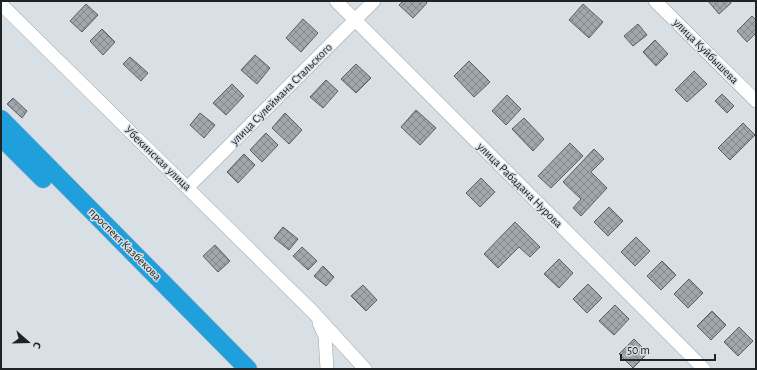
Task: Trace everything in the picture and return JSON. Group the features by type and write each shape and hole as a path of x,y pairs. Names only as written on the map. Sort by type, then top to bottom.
{"highway":[{"name":"проспект Казбекова","path":"1,119 248,369"},
{"name":"проспект Казбекова","path":"1,137 234,369"}],"street":[{"name":"улица Рабадана Нурова","path":"336,1 704,369"},
{"name":"улица Сулеймана Стальского","path":"188,187 374,1"},
{"name":"улица Куйбышева","path":"655,1 756,101"},
{"name":"Убекинская улица","path":"1,4 313,312 365,369"},
{"path":"313,312 325,336 327,369"}],"building":[{"path":"403,1 425,1 427,3 413,18 399,5"},
{"path":"708,1 730,1 731,3 719,14"},
{"path":"86,4 98,15 82,32 70,21"},
{"path":"583,4 603,22 589,38 569,20"},
{"path":"752,16 756,20 756,33 747,42 737,31"},
{"path":"303,19 318,33 301,52 286,38"},
{"path":"638,24 647,35 633,46 624,36"},
{"path":"102,29 115,42 103,55 90,41"},
{"path":"655,40 668,54 656,66 643,52"},
{"path":"255,55 270,68 257,84 241,70"},
{"path":"130,57 148,73 141,81 123,64"},
{"path":"469,61 490,82 474,97 454,76"},
{"path":"356,64 371,78 356,93 341,79"},
{"path":"694,71 707,84 687,102 675,90"},
{"path":"326,80 338,91 323,108 310,97"},
{"path":"232,84 244,96 226,115 213,103"},
{"path":"722,94 734,106 727,113 715,101"},
{"path":"507,95 521,109 506,125 492,111"},
{"path":"13,98 27,111 22,118 7,104"},
{"path":"416,110 436,128 420,145 401,127"},
{"path":"200,113 215,125 204,138 190,125"},
{"path":"285,113 302,130 289,144 272,128"},
{"path":"524,118 544,139 533,151 512,129"},
{"path":"743,123 755,135 730,160 718,148"},
{"path":"266,133 278,145 262,162 250,150"},
{"path":"570,143 583,156 551,188 538,176"},
{"path":"594,149 604,159 591,172 607,188 581,216 573,208 581,199 563,182"},
{"path":"244,154 255,165 238,183 227,172"},
{"path":"481,178 495,192 480,207 466,193"},
{"path":"609,207 623,221 608,236 594,222"},
{"path":"515,222 540,247 530,257 519,247 498,268 484,254"},
{"path":"283,227 298,239 289,250 274,238"},
{"path":"636,237 650,251 635,266 621,252"},
{"path":"215,245 230,261 218,272 203,256"},
{"path":"302,247 317,261 308,270 293,256"},
{"path":"559,259 573,273 559,288 544,274"},
{"path":"662,261 676,275 661,290 647,276"},
{"path":"323,266 334,277 326,286 314,276"},
{"path":"689,279 703,293 688,308 674,294"},
{"path":"588,284 602,298 587,313 573,299"},
{"path":"363,285 377,300 366,311 351,296"},
{"path":"615,305 629,319 614,335 599,321"},
{"path":"712,311 726,325 711,340 697,326"},
{"path":"739,327 753,341 738,356 724,342"},
{"path":"634,339 648,353 633,368 619,354"}]}
